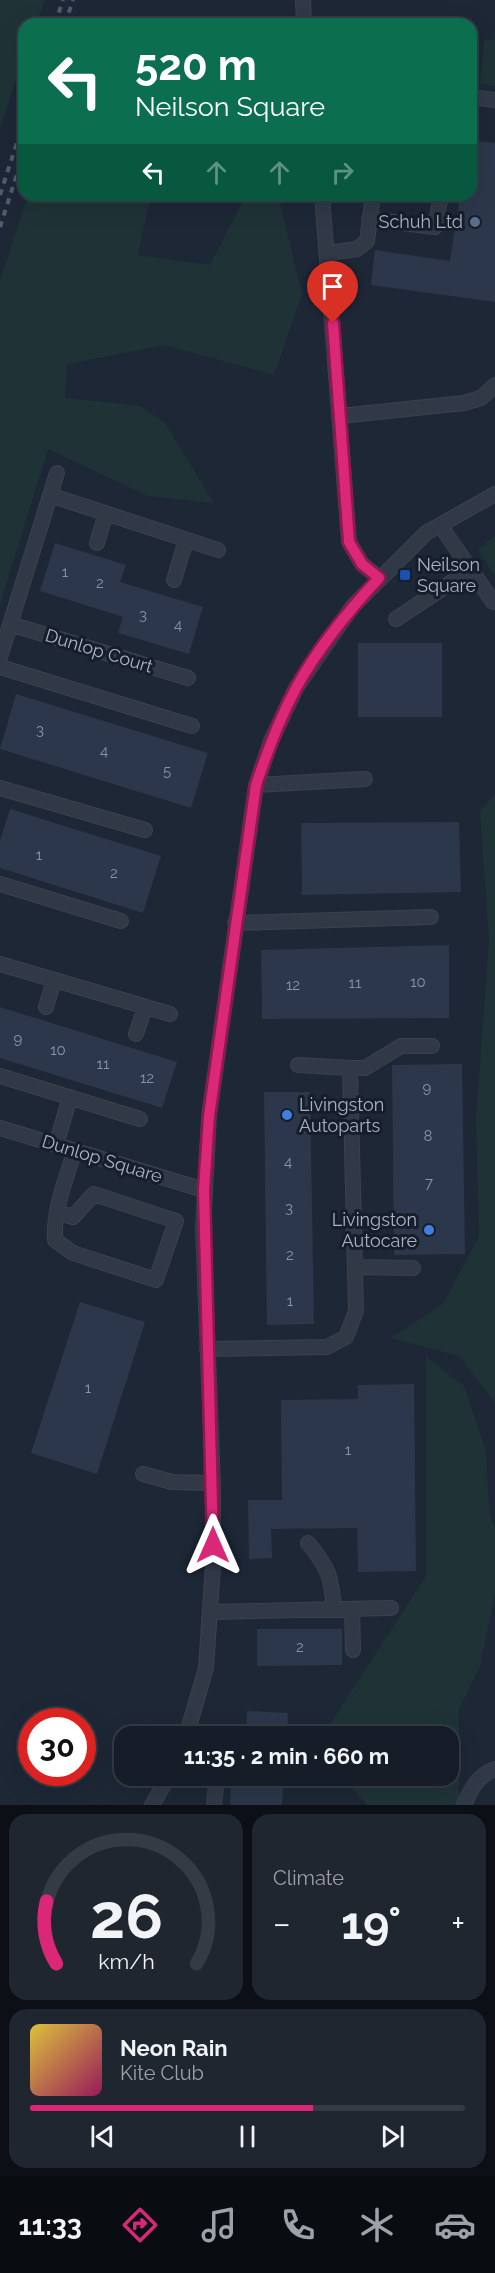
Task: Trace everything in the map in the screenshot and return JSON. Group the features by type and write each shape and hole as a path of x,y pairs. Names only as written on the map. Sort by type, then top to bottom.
{"street":[{"path":"303,0 304,18"},
{"path":"477,98 495,100"},
{"path":"323,201 349,542 362,564 379,578"},
{"path":"328,253 357,249 367,241 372,201"},
{"path":"369,219 435,227 440,201"},
{"path":"340,416 464,403 481,398 495,386"},
{"path":"0,657 57,473"},
{"path":"189,1726 206,1668 211,1612 213,1483 207,1349 204,1190 209,1116 256,785 271,741 296,688 352,607 426,533 495,494"},
{"path":"50,495 218,550"},
{"path":"97,543 106,513"},
{"path":"440,525 493,602"},
{"path":"174,580 186,540"},
{"path":"396,619 470,570"},
{"name":"Dunlop Court","path":"10,624 188,678"},
{"path":"0,667 192,726"},
{"path":"256,785 365,779"},
{"path":"0,788 145,830"},
{"path":"0,884 121,921"},
{"path":"235,923 431,916"},
{"path":"0,964 170,1014"},
{"path":"46,1007 54,980"},
{"path":"136,1034 145,1007"},
{"path":"298,1065 365,1068 401,1046 432,1046"},
{"path":"207,1349 327,1347 346,1337 356,1311 350,1068"},
{"path":"0,1076 140,1119"},
{"path":"56,1145 70,1097"},
{"name":"Dunlop Square","path":"0,1128 204,1190"},
{"path":"57,1212 73,1217 94,1194 176,1221 156,1280 84,1257 55,1240 57,1212 75,1150"},
{"path":"355,1267 413,1268"},
{"path":"143,1474 172,1482 213,1483"},
{"path":"308,1543 326,1566 332,1583 334,1609"},
{"path":"211,1612 390,1608"},
{"path":"352,1609 353,1650"},
{"path":"464,1805 473,1787 486,1773 495,1769"},
{"path":"152,1805 163,1786"},
{"path":"214,1805 216,1786"}],"green space":[{"path":"0,0 45,0 38,18 18,18 18,74 0,128"},
{"path":"495,39 495,86 480,84 484,41"},
{"path":"26,201 150,201 138,255 210,265 243,201 279,201 302,294 274,375 165,345 67,364 65,398 141,406 165,423 214,503 148,496 48,449 0,604 0,281"},
{"path":"495,535 495,576 478,550"},
{"path":"495,794 495,1403 459,1356 391,1338 443,1304 479,1236 476,1119 489,940 480,811"},
{"path":"426,1357 464,1386 486,1451 489,1509 495,1531 495,1593 480,1666 459,1709 459,1726 329,1726 426,1576"},
{"path":"351,1786 459,1786 459,1798 455,1805 367,1805"}],"building":[{"name":"Schuh Ltd","path":"477,141 495,143 495,302 371,285 375,250 450,261 459,201 477,201"},
{"path":"55,543 126,565 120,582 203,607 189,654 118,633 123,617 40,591"},
{"path":"358,643 442,643 442,717 358,717"},
{"path":"16,694 208,753 191,808 0,749"},
{"path":"10,809 161,856 143,913 0,868 0,841"},
{"path":"459,822 461,892 302,895 301,823"},
{"path":"449,945 449,1018 262,1019 261,950"},
{"path":"0,1007 177,1062 162,1108 0,1058"},
{"path":"462,1064 465,1254 394,1255 392,1065"},
{"path":"264,1092 310,1092 314,1324 267,1325"},
{"path":"80,1302 145,1322 97,1474 31,1453"},
{"path":"414,1384 416,1571 358,1572 357,1528 271,1529 272,1558 249,1559 248,1500 282,1500 281,1400 358,1399 358,1385"},
{"path":"257,1629 342,1629 342,1665 257,1666"},
{"path":"247,1711 288,1713 287,1726 246,1726"},
{"path":"231,1786 283,1788 282,1805 230,1805"}],"railway":[{"path":"57,18 63,0"},
{"path":"67,18 73,0"},
{"path":"0,195 18,140"},
{"path":"0,227 18,171"}],"place":[{"name":"Schuh Ltd","path":"475,222"},
{"name":"Neilson Square","path":"405,575"},
{"name":"Livingston Autoparts","path":"287,1115"},
{"name":"Livingston Autocare","path":"429,1230"}],"route":[{"path":"213,1545 213,1483 203,1230 204,1190 209,1116 256,785 271,741 296,688 352,607 379,578 362,564 349,542 333,323"}]}
